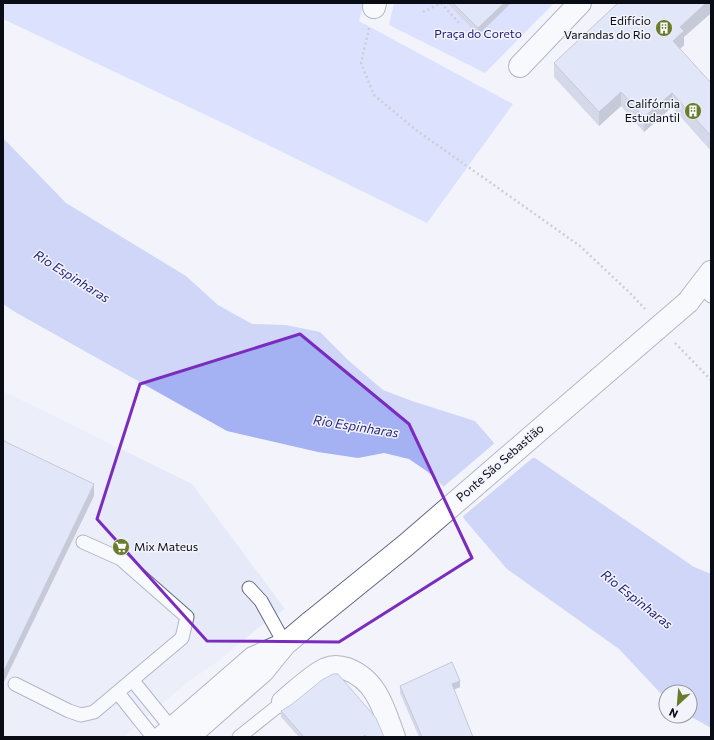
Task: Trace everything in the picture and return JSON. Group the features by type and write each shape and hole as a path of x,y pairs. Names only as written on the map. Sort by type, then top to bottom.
{"main road":[{"path":"520,66 580,3"},
{"name":"Ponte São Sebastião","path":"170,735 253,658 285,644 406,545 688,302 710,287"},
{"path":"283,702 327,668 340,667 356,673 369,684 379,697 394,737"}],"lane":[{"path":"15,684 69,711 81,715 94,712 133,681 182,638 187,617 121,559 83,542"},
{"path":"249,588 261,601 285,644"},
{"path":"133,681 170,735"},
{"path":"118,693 170,735"},
{"path":"239,737 283,702"}],"path":[{"path":"423,12 440,3 461,24"},
{"path":"374,5 361,64 374,95 416,130 580,246 630,293 650,315"},
{"path":"674,342 711,380"}],"highlighted area":[{"path":"300,334 409,424 472,558 339,642 207,641 97,519 140,384"}],"shaded area":[{"name":"Mix Mateus","path":"3,391 192,484 285,609 257,629 221,659 188,682 124,737 3,737"}],"green space":[{"path":"3,3 364,3 359,21 513,104 427,223 229,126 3,19"},
{"name":"Praça do Coreto","path":"394,3 554,3 485,73 389,25"}],"water":[{"name":"Rio Espinharas","path":"3,138 66,203 186,276 218,305 252,324 286,325 320,332 348,360 383,390 475,421 495,444 444,487 428,472 409,459 384,453 358,458 318,452 227,431 15,312 3,304"},
{"name":"Rio Espinharas","path":"513,453 535,458 694,567 711,574 711,728 698,721 698,684 658,684 658,690 619,649 507,569 465,520 456,503"}],"pier":[{"path":"496,442 511,451 535,456 461,518 455,502 442,488"}],"building":[{"path":"453,3 504,3 478,28"},
{"path":"618,3 706,3 680,27 684,31 673,41 711,83 711,136 672,93 644,117 621,92 599,112 554,63"},
{"path":"3,440 94,484 3,673"},
{"path":"452,662 460,681 452,684 473,737 422,737 400,686"},
{"path":"333,674 338,674 376,718 384,737 366,737 365,735 362,737 304,737 281,711 291,705 322,680"}],"place":[{"name":"Edifício Varandas do Rio","path":"664,28"},
{"name":"Califórnia Estudantil","path":"693,111"},
{"name":"Mix Mateus","path":"121,547"}]}
